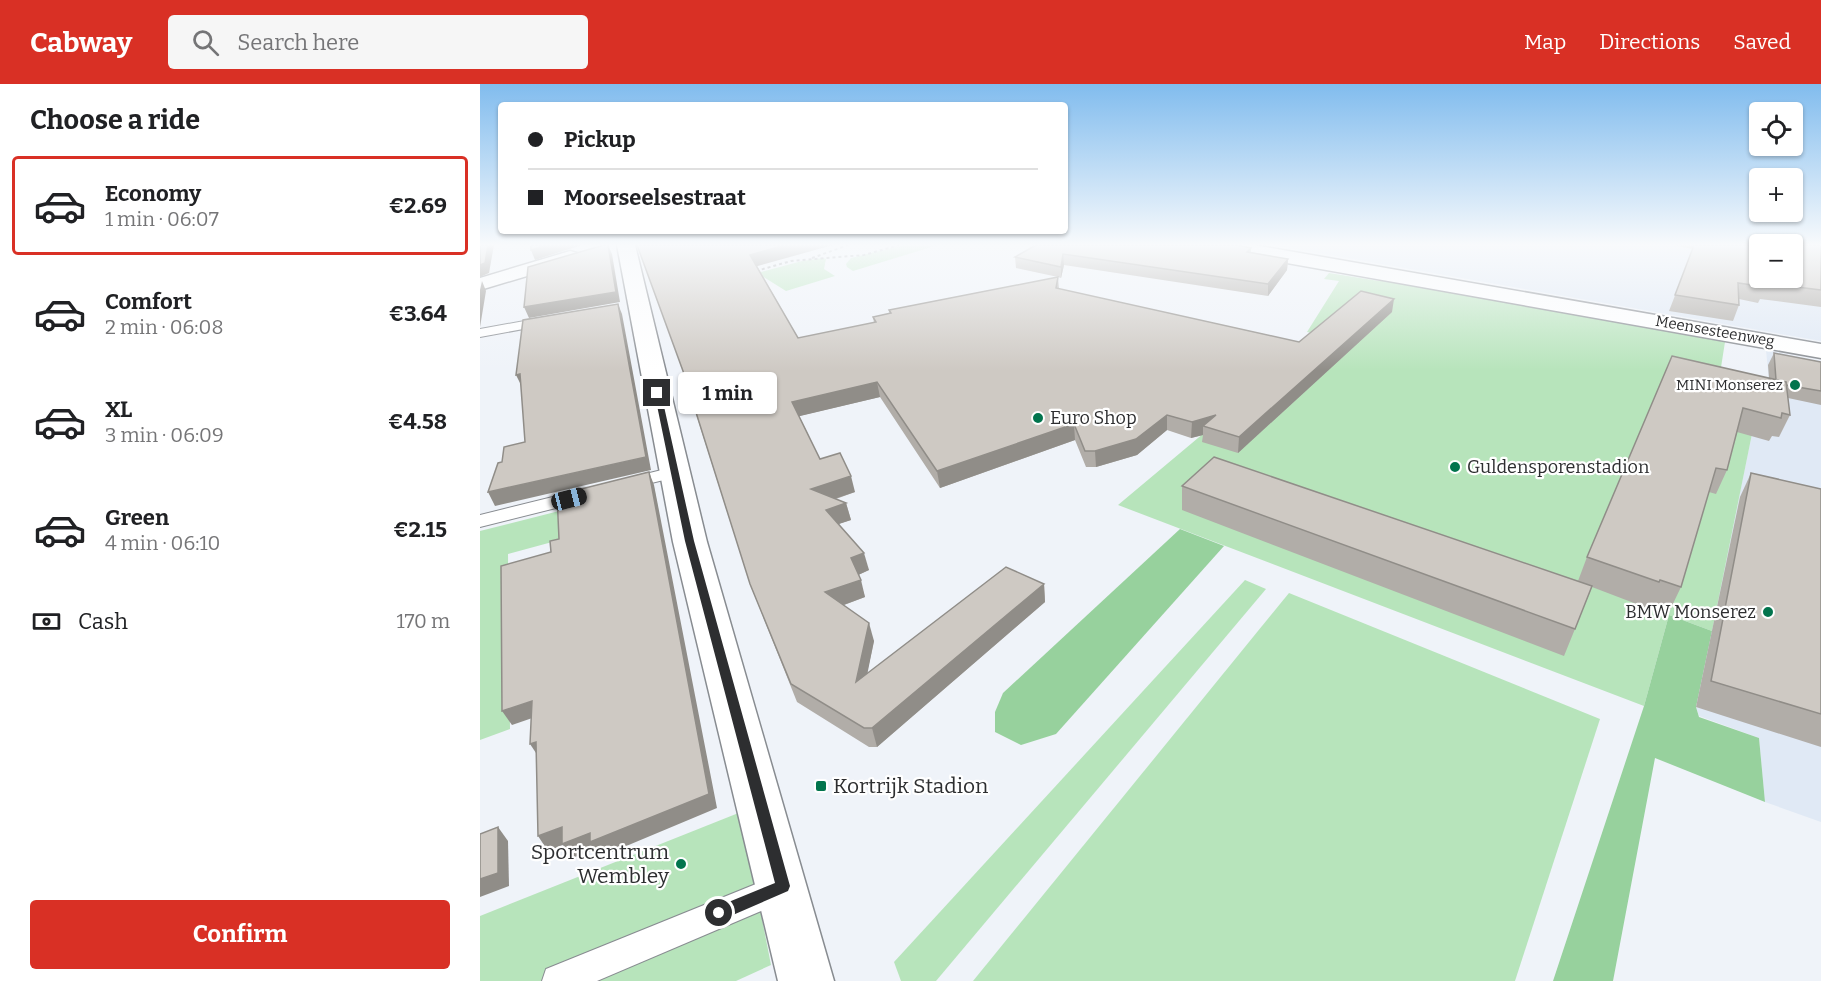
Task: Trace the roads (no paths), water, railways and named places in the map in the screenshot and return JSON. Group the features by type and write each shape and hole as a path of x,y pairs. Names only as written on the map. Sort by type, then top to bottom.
{"street":[{"path":"632,287 693,552 783,886 806,981"},
{"name":"Meensesteenweg","path":"1457,287 1821,351"}],"lane":[{"path":"480,333 561,318"},
{"path":"480,521 674,472"},
{"path":"558,981 783,886"}],"place":[{"name":"MINI Monserez","path":"1795,385"},
{"name":"Euro Shop","path":"1038,418"},
{"name":"Guldensporenstadion","path":"1455,467"},
{"name":"BMW Monserez","path":"1768,612"},
{"name":"Kortrijk Stadion","path":"821,786"},
{"name":"Sportcentrum Wembley","path":"681,864"}]}
